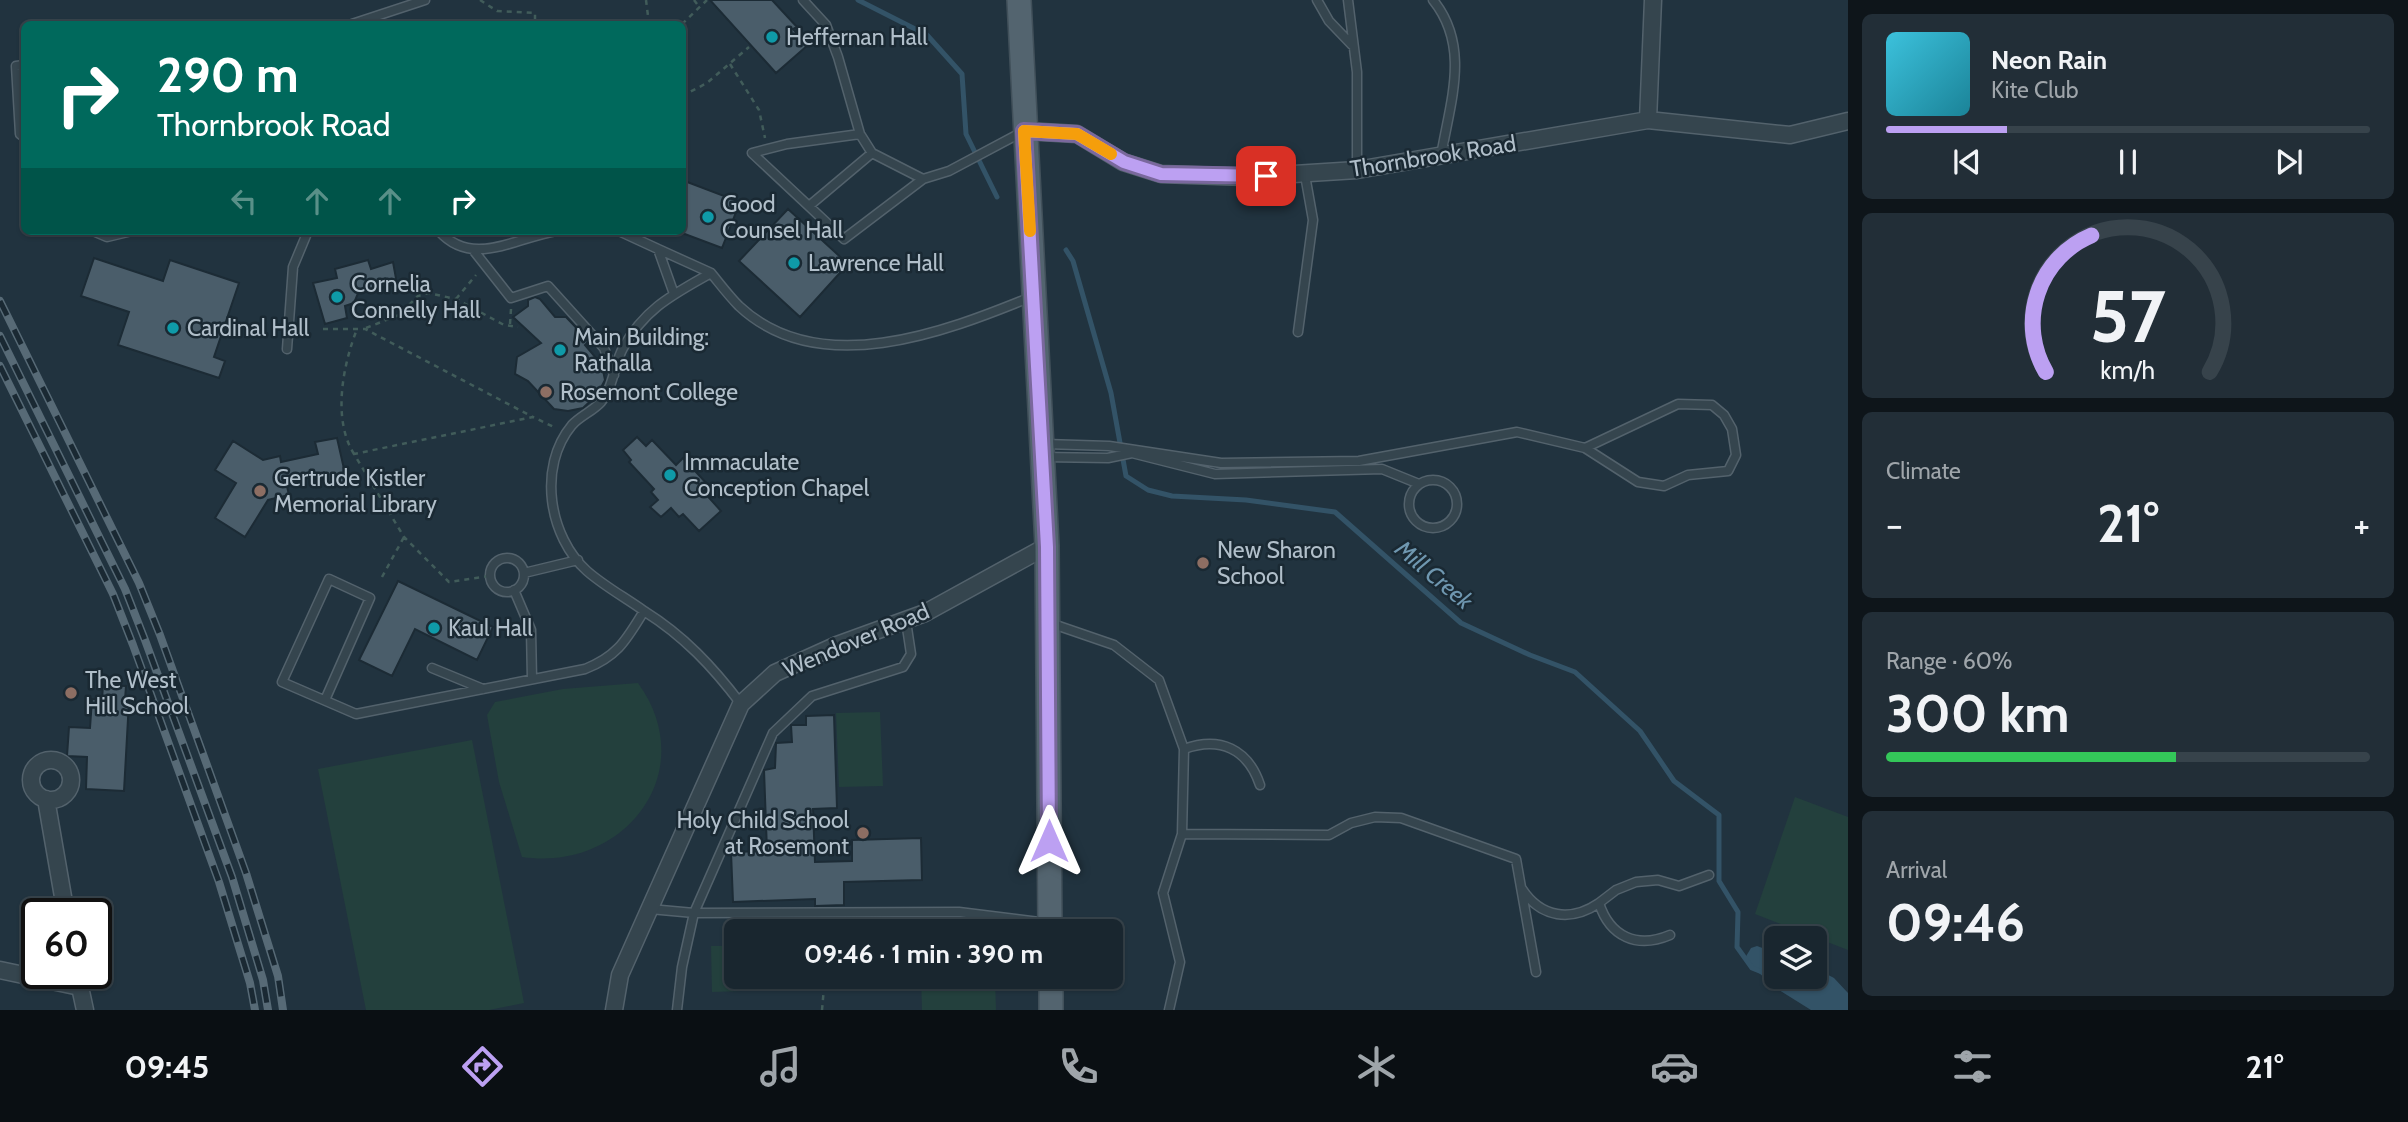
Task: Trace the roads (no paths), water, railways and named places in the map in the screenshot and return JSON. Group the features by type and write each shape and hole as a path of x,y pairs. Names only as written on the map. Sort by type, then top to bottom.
{"main road":[{"path":"1019,0 1047,547 1050,919"},
{"path":"1051,989 1051,1010"}],"street":[{"path":"1648,120 1653,0"},
{"name":"Thornbrook Road","path":"1024,131 1077,134 1124,162 1161,174 1305,175 1357,170 1648,120 1790,135 1848,121"},
{"name":"Wendover Road","path":"614,1010 620,975 741,704 775,673 837,645 906,621 1047,547"},
{"path":"46,799 63,898"},
{"path":"0,970 21,973"},
{"path":"80,989 85,1010"}],"lane":[{"path":"361,21 425,0"},
{"path":"803,0 825,25 838,57 860,134 872,153 923,179"},
{"path":"1317,0 1329,21 1352,45"},
{"path":"1348,0 1357,72 1357,170"},
{"path":"1433,0 1453,40 1458,62 1441,156"},
{"path":"21,65 16,66 21,135"},
{"path":"860,134 752,153 844,239 923,179 949,171 1024,131"},
{"path":"809,206 872,153"},
{"path":"1298,332 1312,220 1305,175"},
{"path":"288,349 293,267 306,235"},
{"path":"444,235 460,248 474,251 489,250 542,235"},
{"path":"628,235 711,273 748,313 776,331 818,344 861,344 898,340 968,322 1034,296"},
{"path":"658,249 674,294"},
{"path":"474,251 511,298 548,286 604,348 615,376"},
{"path":"711,273 658,303 622,349 615,376 601,402 571,425 556,454 551,485 554,517 567,547 587,572 674,630 712,666 741,704"},
{"path":"1043,450 1109,446 1221,463 1359,461 1517,432 1585,447 1638,482 1664,486 1688,475 1728,471 1736,455 1732,429 1724,415 1712,405 1697,402 1678,404 1585,447"},
{"path":"1043,450 1078,458 1108,458 1132,453 1215,474 1382,469 1419,484 1434,480 1453,491 1456,498 1455,513 1446,524 1431,528 1412,517 1410,496 1419,484"},
{"path":"505,557 518,562 524,573 523,580 514,590 501,591 491,583 489,576 493,564 505,557"},
{"path":"524,573 578,560"},
{"path":"324,700 370,598 329,579 282,682 356,714 585,668 607,660 624,644 644,611"},
{"path":"514,590 531,630 532,679"},
{"path":"677,1010 682,967 694,913 773,733 812,696 903,667 911,654 906,621"},
{"path":"1048,622 1114,645 1159,680 1184,749 1182,834 1163,893 1180,962 1169,1010"},
{"path":"432,668 483,688"},
{"path":"1184,749 1199,743 1232,747 1250,763 1260,785"},
{"path":"1182,834 1329,835 1351,822 1375,817 1401,818 1516,859 1536,972"},
{"path":"1521,886 1541,909 1556,915 1586,912 1616,890 1636,882 1658,880 1679,886 1709,875"},
{"path":"1599,903 1604,918 1613,930 1626,939 1656,941 1670,935"},
{"path":"650,909 694,913 959,912 1001,919"}],"water":[{"path":"1757,946 1764,949 1764,977 1746,962 1745,958 1751,948"},
{"path":"1827,974 1848,993 1848,1010 1811,1010 1779,990 1827,989"}],"waterway":[{"name":"Mill Creek","path":"858,0 927,35 962,74 966,134 997,197"},
{"name":"Mill Creek","path":"1066,250 1073,261 1111,393 1126,476 1148,490 1172,496 1246,500 1335,512 1461,623 1530,655 1575,672 1640,731 1674,781 1719,815 1719,881 1738,912 1737,947 1752,968 1762,972"}],"railway":[{"path":"0,301 139,583 160,635 246,873 278,976 283,1010"},
{"path":"0,336 125,589 232,877 263,980 268,1010"},
{"path":"0,366 113,594 219,882 250,983 255,1010"}],"place":[{"name":"Heffernan Hall","path":"772,37"},
{"name":"Good Counsel Hall","path":"708,217"},
{"name":"Lawrence Hall","path":"794,263"},
{"name":"Cornelia Connelly Hall","path":"337,297"},
{"name":"Cardinal Hall","path":"173,328"},
{"name":"Main Building: Rathalla","path":"560,350"},
{"name":"Rosemont College","path":"546,392"},
{"name":"Immaculate Conception Chapel","path":"670,475"},
{"name":"Gertrude Kistler Memorial Library","path":"260,491"},
{"name":"New Sharon School","path":"1203,563"},
{"name":"Kaul Hall","path":"434,628"},
{"name":"The West Hill School","path":"71,693"},
{"name":"Holy Child School at Rosemont","path":"863,833"}]}
